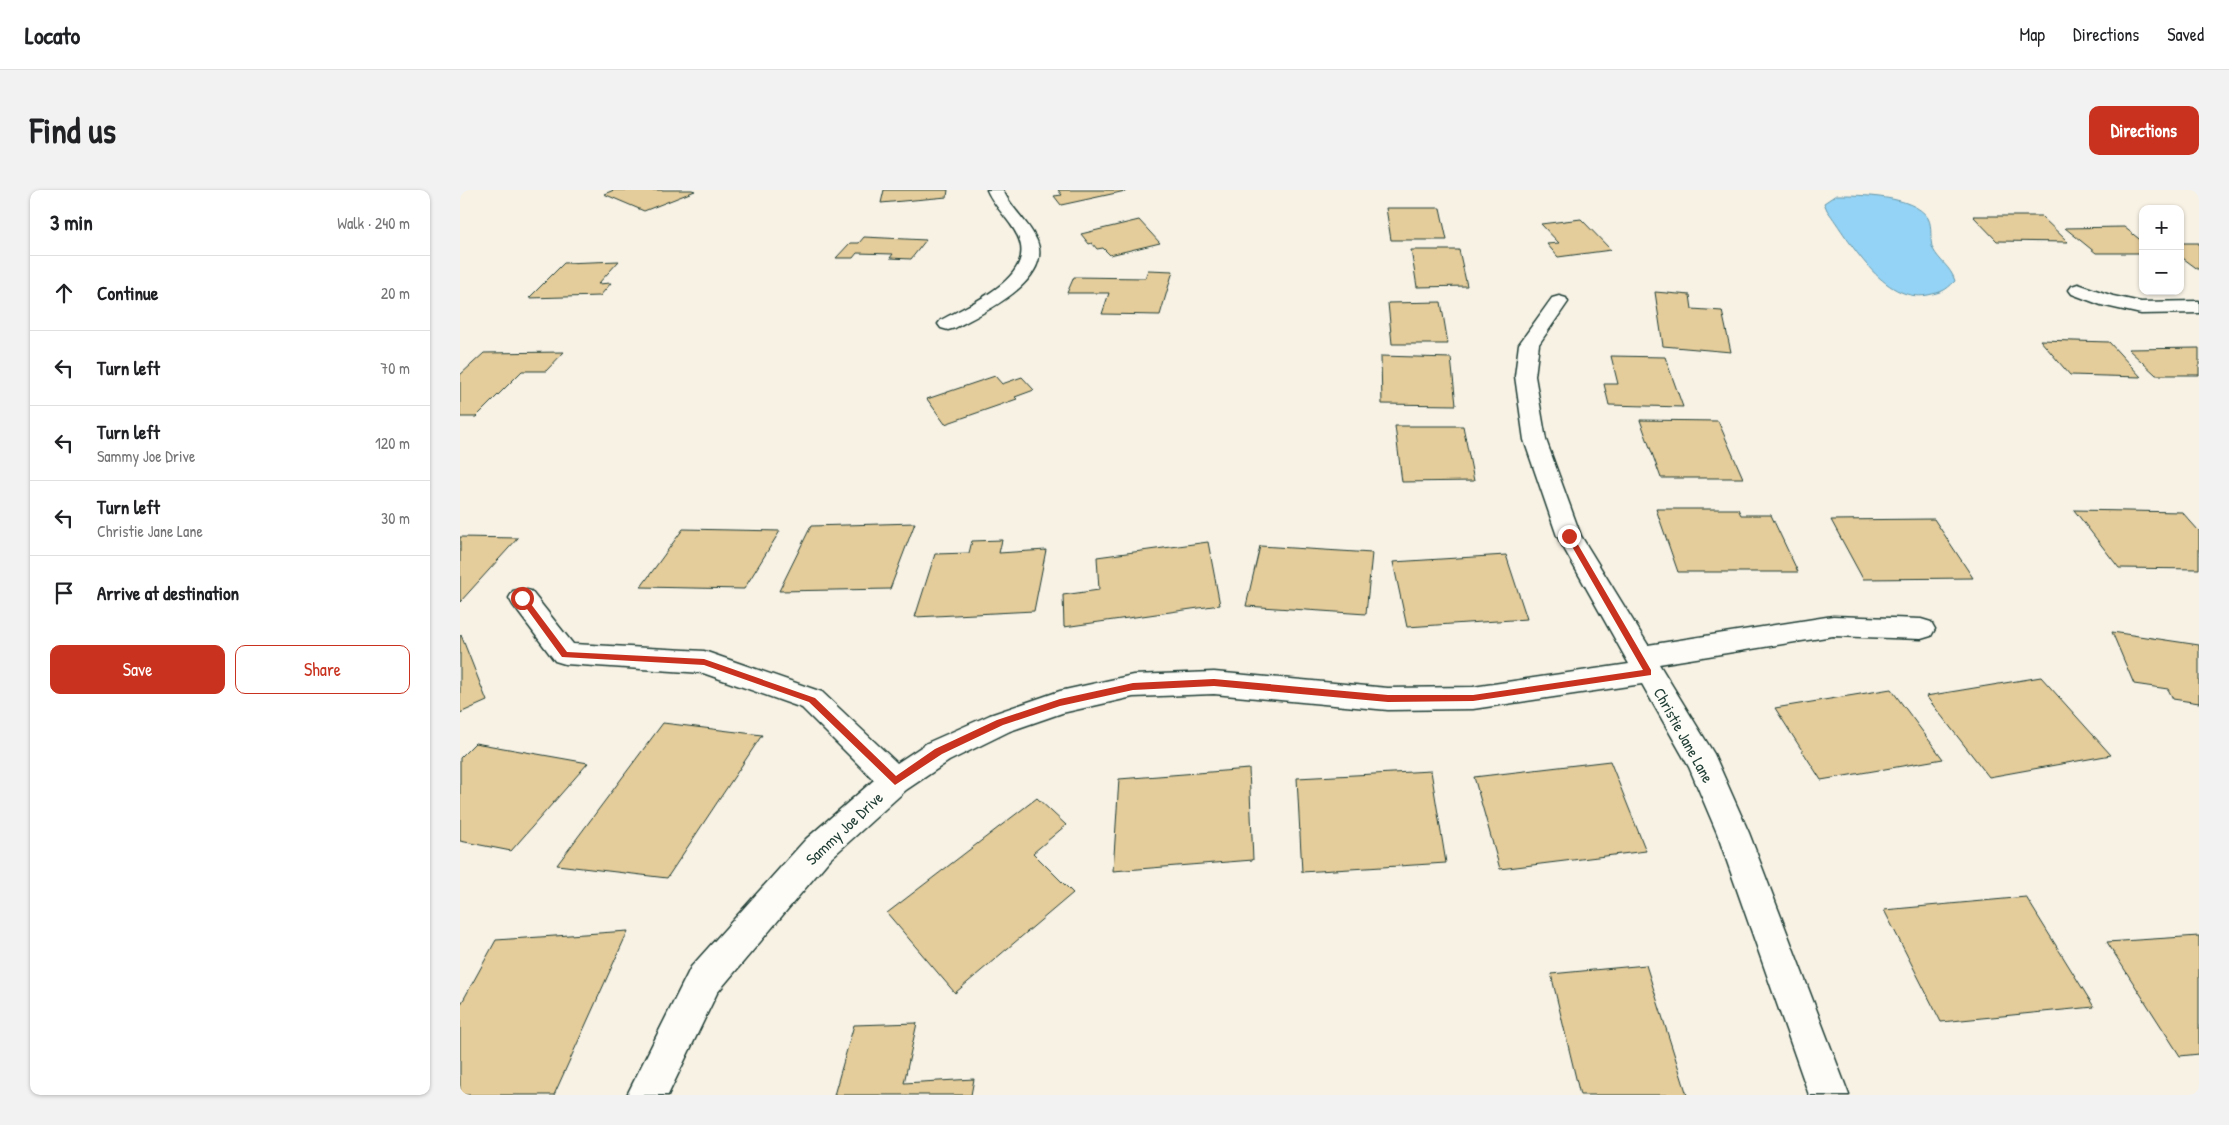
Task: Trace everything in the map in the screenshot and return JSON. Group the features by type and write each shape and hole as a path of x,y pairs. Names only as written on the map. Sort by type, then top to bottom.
{"street":[{"path":"948,324 1000,294 1018,279 1031,256 1029,241 1001,203 995,190"},
{"path":"2078,290 2108,301 2141,308 2199,308"},
{"name":"Christie Jane Lane","path":"1560,302 1529,344 1525,376 1536,440 1569,536 1703,763 1733,832 1829,1095"},
{"path":"522,598 565,654 704,662 812,700 895,781"},
{"name":"Sammy Joe Drive","path":"647,1095 704,980 818,848 895,781 938,752 1000,723 1060,702 1133,686 1214,683 1388,698 1473,698 1833,626 1921,629"}],"water":[{"path":"1836,195 1886,198 1921,210 1928,218 1933,249 1951,272 1955,281 1940,292 1928,295 1912,295 1896,290 1882,280 1857,253 1827,210 1824,203"}],"building":[{"path":"614,190 695,191 644,211 604,194"},
{"path":"884,190 948,190 947,197 881,203"},
{"path":"1058,190 1130,190 1061,205 1054,196 1062,195"},
{"path":"1386,208 1440,208 1447,240 1391,240"},
{"path":"1973,216 2041,216 2068,242 1997,241"},
{"path":"1581,219 1611,250 1558,257 1547,244 1559,243 1541,224"},
{"path":"1139,220 1160,243 1110,255 1103,248 1097,249 1092,243 1089,244 1081,234"},
{"path":"2124,227 2139,239 2139,253 2096,253 2065,228"},
{"path":"864,237 926,240 911,259 890,258 893,254 857,253 853,258 836,258 850,243 859,243"},
{"path":"2184,243 2199,243 2199,270 2184,259"},
{"path":"1411,250 1459,250 1467,286 1417,287"},
{"path":"619,261 598,284 611,283 600,296 529,298 564,263"},
{"path":"1148,270 1173,271 1160,315 1102,314 1109,293 1067,293 1074,277 1145,278"},
{"path":"1655,292 1690,295 1692,309 1722,311 1731,352 1663,346"},
{"path":"1441,302 1448,344 1392,344 1388,303"},
{"path":"2040,340 2109,342 2141,377 2070,375"},
{"path":"2199,348 2199,375 2156,375 2128,349"},
{"path":"564,352 546,371 522,371 476,417 460,417 460,375 484,353"},
{"path":"1381,356 1451,358 1456,405 1382,404"},
{"path":"1611,356 1665,357 1683,407 1609,405 1604,384 1618,384"},
{"path":"995,376 1002,384 1022,377 1034,390 1015,397 1017,399 945,424 927,399"},
{"path":"1640,420 1718,421 1743,478 1661,478"},
{"path":"1395,426 1463,426 1474,481 1402,482"},
{"path":"1656,509 1738,509 1741,515 1771,515 1798,572 1678,572"},
{"path":"2074,510 2182,512 2199,531 2199,569 2119,568"},
{"path":"1934,519 1973,578 1863,579 1831,520"},
{"path":"915,523 890,589 779,591 811,526"},
{"path":"683,529 780,531 744,589 641,587"},
{"path":"460,537 518,538 460,602"},
{"path":"1002,540 999,553 1046,550 1034,611 915,617 935,554 969,553 972,541"},
{"path":"1208,542 1220,605 1064,627 1063,595 1099,590 1097,557"},
{"path":"1260,546 1372,553 1366,614 1246,606"},
{"path":"1506,555 1527,619 1407,627 1393,562"},
{"path":"2112,632 2199,645 2199,703 2173,699 2168,689 2134,684"},
{"path":"460,636 487,701 460,713"},
{"path":"2041,677 2111,755 1989,777 1926,696"},
{"path":"1891,689 1943,759 1821,780 1775,708"},
{"path":"663,723 762,735 667,878 557,865"},
{"path":"475,743 588,763 511,851 460,841 460,758"},
{"path":"1610,761 1646,851 1500,869 1474,777"},
{"path":"1249,769 1253,860 1113,871 1119,779"},
{"path":"1431,771 1446,863 1302,872 1297,778"},
{"path":"1037,798 1066,825 1033,853 1073,893 955,993 887,913"},
{"path":"2026,897 2094,1007 1941,1022 1884,910"},
{"path":"628,931 554,1095 460,1095 460,1006 496,940"},
{"path":"2199,936 2199,1054 2180,1056 2107,942"},
{"path":"1646,965 1687,1095 1580,1095 1551,974"},
{"path":"917,1023 904,1083 974,1079 971,1095 834,1095 854,1025"}],"route":[{"path":"522,598 565,654 704,662 812,700 895,781 938,752 1000,723 1060,702 1133,686 1214,683 1388,698 1473,698 1648,672 1569,536"}]}
